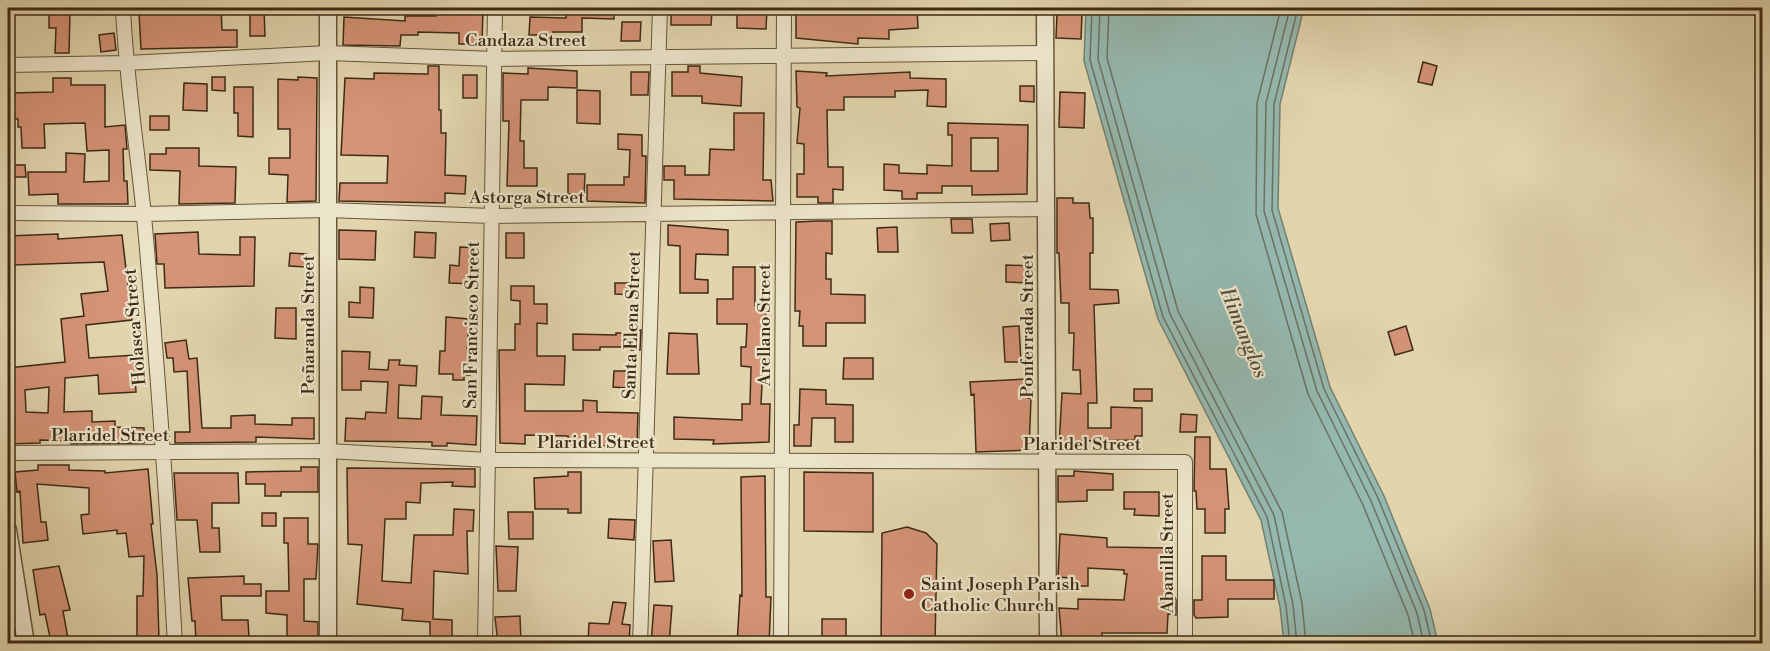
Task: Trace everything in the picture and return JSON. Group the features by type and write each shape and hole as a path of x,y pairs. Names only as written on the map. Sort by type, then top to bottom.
{"street":[{"name":"Holasca Street","path":"123,8 126,63 144,214 164,454 175,644"},
{"name":"Peñaranda Street","path":"328,8 328,644"},
{"name":"San Francisco Street","path":"484,644 495,8"},
{"name":"Santa Elena Street","path":"640,644 660,8"},
{"name":"Arellano Street","path":"781,644 784,8"},
{"name":"Ponferrada Street","path":"1045,8 1048,644"},
{"name":"Candaza Street","path":"8,65 126,63 328,53 495,59 1045,53"},
{"name":"Astorga Street","path":"8,213 144,214 328,210 491,216 1046,209"},
{"name":"Plaridel Street","path":"8,453 164,454 328,451 488,460 1185,462"},
{"name":"Abanilla Street","path":"1185,462 1185,644"},
{"path":"8,530 26,644"}],"water":[{"name":"Himanglos","path":"1086,8 1304,8 1280,104 1278,208 1330,387 1384,496 1430,609 1438,643 1284,643 1280,607 1261,520 1158,319 1084,61"}],"building":[{"path":"221,8 222,30 237,30 237,47 141,49 139,12"},
{"path":"459,8 483,8 482,44 459,44 459,33 418,32 418,35 401,35 400,46 343,45 344,17 405,21 405,16 436,16 436,12 459,13"},
{"path":"566,8 614,8 614,19 582,18 582,32 553,32 553,44 540,43 540,35 529,35 530,17 566,18"},
{"path":"737,8 767,8 766,29 737,28"},
{"path":"796,8 917,8 918,28 889,30 889,39 858,38 858,44 796,38"},
{"path":"250,9 264,9 265,36 250,36"},
{"path":"671,9 712,11 711,25 671,25"},
{"path":"49,11 70,11 69,53 55,53 56,28 49,28"},
{"path":"1057,14 1082,14 1081,39 1056,38"},
{"path":"622,22 641,22 640,41 621,41"},
{"path":"114,33 116,50 101,52 99,35"},
{"path":"1423,62 1437,66 1432,85 1418,82"},
{"path":"428,66 439,66 441,133 446,133 445,175 466,176 465,194 445,193 445,203 339,201 340,183 387,183 388,156 341,155 345,78 374,79 374,73 428,74"},
{"path":"688,66 700,66 700,73 742,77 741,106 702,103 702,96 672,96 672,72 688,72"},
{"path":"528,68 577,71 577,88 548,87 548,100 521,100 520,141 524,141 524,168 537,168 537,186 507,186 509,121 503,121 503,73 528,74"},
{"path":"796,71 827,73 826,76 910,72 910,78 946,79 946,107 927,106 928,90 895,91 895,97 844,97 844,110 827,110 828,167 843,167 843,190 833,189 833,203 818,203 818,197 797,197 797,174 804,174 804,144 797,143 800,108 797,107"},
{"path":"631,72 649,72 648,95 631,95"},
{"path":"463,75 477,75 477,98 463,98"},
{"path":"212,77 225,77 225,91 212,90"},
{"path":"298,77 317,78 316,201 287,202 288,175 269,174 269,158 290,158 290,129 278,129 278,79 298,80"},
{"path":"53,78 71,78 71,85 105,85 105,127 125,125 127,149 123,149 124,181 127,181 128,204 58,204 58,194 29,195 28,172 66,172 66,153 85,154 84,182 109,181 109,150 87,151 85,123 44,124 45,148 22,148 21,127 18,127 18,119 8,119 8,93 53,92"},
{"path":"184,83 207,84 207,111 183,110"},
{"path":"1020,86 1034,86 1034,102 1020,101"},
{"path":"234,87 253,87 253,137 238,136 238,113 234,113"},
{"path":"577,90 600,91 600,124 577,123"},
{"path":"1060,92 1085,93 1084,128 1059,127"},
{"path":"734,113 764,113 763,180 771,180 773,201 674,199 674,180 664,180 664,166 685,166 685,175 709,175 710,149 734,150"},
{"path":"150,116 169,116 169,130 150,130"},
{"path":"948,123 1028,125 1027,194 972,195 972,186 942,186 942,193 917,193 917,199 902,199 902,191 884,190 884,164 899,165 899,173 927,174 927,165 952,166 952,135 948,135","holes":["971,138 998,138 998,171 971,171"]},
{"path":"618,134 642,135 642,156 646,156 645,203 587,201 587,185 624,185 624,177 629,177 630,150 618,149"},
{"path":"166,148 199,148 199,166 236,167 235,203 179,204 180,171 150,170 150,154 166,154"},
{"path":"10,165 25,165 26,177 11,177"},
{"path":"568,174 585,174 584,195 568,194"},
{"path":"1057,198 1073,198 1073,203 1089,203 1090,218 1093,218 1090,289 1118,290 1119,303 1094,305 1097,403 1088,403 1088,428 1111,428 1111,407 1142,408 1142,436 1135,436 1135,440 1079,441 1078,447 1059,447 1062,393 1081,394 1080,370 1073,370 1074,333 1069,333 1069,303 1061,303 1059,253 1057,253"},
{"path":"951,219 972,219 973,233 952,233"},
{"path":"832,221 832,254 826,253 826,279 831,279 831,294 865,295 865,323 826,323 826,346 803,346 803,326 799,326 800,311 795,311 796,222"},
{"path":"1009,223 1010,240 991,241 990,224"},
{"path":"668,225 728,230 728,255 696,254 695,279 708,280 708,293 680,293 680,246 668,245"},
{"path":"897,227 898,252 878,252 877,228"},
{"path":"339,230 376,231 375,260 339,259"},
{"path":"198,232 199,254 240,255 240,237 255,237 254,286 165,288 164,264 157,264 155,234"},
{"path":"415,232 436,233 435,258 414,257"},
{"path":"506,233 524,233 524,258 506,258"},
{"path":"58,234 58,239 122,235 132,320 86,325 89,358 136,355 136,392 99,394 98,375 65,378 64,412 92,411 92,422 115,421 115,427 144,428 144,443 71,444 71,441 40,440 40,443 8,444 8,368 65,362 61,319 84,316 81,294 108,291 104,262 13,265 13,252 8,252 8,236","holes":["49,387 48,413 26,412 25,390"]},
{"path":"460,247 479,248 474,284 449,283 450,265 459,266"},
{"path":"290,253 307,254 306,267 289,266"},
{"path":"1006,265 1033,266 1032,283 1006,282"},
{"path":"733,267 755,267 755,306 766,307 761,404 770,404 769,442 713,444 714,440 674,439 674,417 742,420 742,404 750,404 751,367 741,366 741,347 746,347 747,324 717,324 717,299 733,299"},
{"path":"615,283 635,283 635,295 615,294"},
{"path":"511,286 534,286 534,304 547,304 547,324 537,323 537,356 565,356 564,385 525,384 525,411 583,411 583,400 597,401 597,412 638,413 637,445 568,447 568,436 525,435 525,444 500,443 499,350 515,350 515,324 520,324 520,301 511,300"},
{"path":"360,287 374,288 373,318 349,317 349,302 360,303"},
{"path":"276,308 296,308 296,339 275,338"},
{"path":"446,317 469,319 467,352 471,352 470,375 464,375 464,380 453,380 453,374 439,374 440,351 445,351"},
{"path":"1019,326 1021,362 1005,362 1003,327"},
{"path":"1406,326 1413,350 1395,355 1388,332"},
{"path":"632,330 641,330 640,350 631,350 631,347 600,347 600,350 573,350 573,334 616,335 616,333 632,333"},
{"path":"669,333 697,334 699,374 667,374"},
{"path":"186,340 189,359 197,358 202,428 231,428 231,416 255,415 255,424 292,425 292,418 314,418 314,439 256,437 256,442 175,443 175,432 190,432 187,371 174,372 173,358 167,358 165,343"},
{"path":"342,351 370,352 369,369 388,370 389,360 400,360 399,365 417,366 416,386 399,385 398,418 421,419 422,396 442,397 441,415 477,416 476,445 447,443 447,446 432,446 432,442 345,441 346,418 365,419 366,412 386,413 388,382 361,381 361,390 342,390"},
{"path":"844,358 873,358 873,379 843,379"},
{"path":"614,371 627,371 627,388 613,387"},
{"path":"1028,379 1028,398 1031,398 1029,450 976,452 974,394 971,395 970,382"},
{"path":"800,389 826,390 826,404 853,405 853,442 835,442 835,418 812,418 811,446 794,446 794,425 799,425"},
{"path":"1134,389 1152,389 1152,401 1134,401"},
{"path":"1181,414 1197,415 1196,432 1180,432"},
{"path":"1195,437 1210,437 1210,469 1226,469 1229,509 1225,509 1225,533 1205,533 1205,509 1197,509 1196,491 1194,491"},
{"path":"38,465 69,465 69,470 105,471 105,473 148,469 157,575 159,639 137,639 137,596 143,596 144,556 129,557 126,533 117,534 117,530 83,534 81,515 89,514 89,488 37,484 41,522 46,522 48,540 23,543 20,491 17,492 15,472 38,470"},
{"path":"301,467 318,467 318,492 281,492 281,496 265,496 265,484 246,484 246,472 301,471"},
{"path":"347,468 475,469 475,487 452,486 453,482 421,483 420,503 406,502 406,519 385,519 382,581 411,583 414,535 453,535 454,509 474,510 473,531 467,531 468,574 434,571 433,619 452,620 452,638 430,637 430,622 402,620 403,609 357,604 362,545 348,544"},
{"path":"1074,471 1113,474 1113,490 1087,490 1087,501 1058,502 1058,476 1074,476"},
{"path":"568,472 581,472 581,513 568,513 568,509 535,509 534,478 568,476"},
{"path":"804,472 873,473 873,532 804,531"},
{"path":"174,473 238,473 239,503 212,503 212,528 219,528 220,552 200,552 197,520 177,520"},
{"path":"765,476 766,597 771,597 769,644 737,644 740,595 742,596 741,477"},
{"path":"1124,492 1159,492 1159,516 1134,515 1135,509 1124,509"},
{"path":"508,512 533,512 533,539 509,539"},
{"path":"262,513 276,513 276,526 262,526"},
{"path":"284,518 308,518 308,544 318,544 316,579 304,579 304,621 318,622 318,644 287,644 287,615 266,613 266,591 289,591 288,543 284,543"},
{"path":"609,519 635,520 634,540 608,538"},
{"name":"Saint Joseph Parish Catholic Church","path":"907,527 926,533 937,544 935,644 881,644 882,533"},
{"path":"1060,534 1107,538 1107,547 1167,548 1166,595 1174,596 1176,600 1176,615 1168,614 1167,633 1102,633 1102,642 1062,643 1059,608 1078,609 1078,599 1124,600 1127,574 1124,574 1124,570 1088,568 1088,586 1070,586 1070,578 1058,577"},
{"path":"671,540 674,581 655,582 653,541"},
{"path":"496,546 518,547 516,591 498,591"},
{"path":"1202,556 1226,556 1226,580 1274,580 1274,599 1228,599 1228,617 1196,618 1194,600 1202,600"},
{"path":"59,566 70,610 63,611 68,639 51,642 45,614 40,615 33,570"},
{"path":"244,576 244,584 261,584 261,596 221,596 222,620 248,620 249,639 225,639 225,644 196,644 188,578"},
{"path":"613,602 626,603 622,624 630,625 629,644 588,642 589,623 609,624"},
{"path":"654,605 672,606 669,644 651,644"},
{"path":"520,616 521,644 498,644 495,617"},
{"path":"822,619 846,619 846,644 822,644"}],"place":[{"name":"Saint Joseph Parish Catholic Church","path":"909,594"}]}
